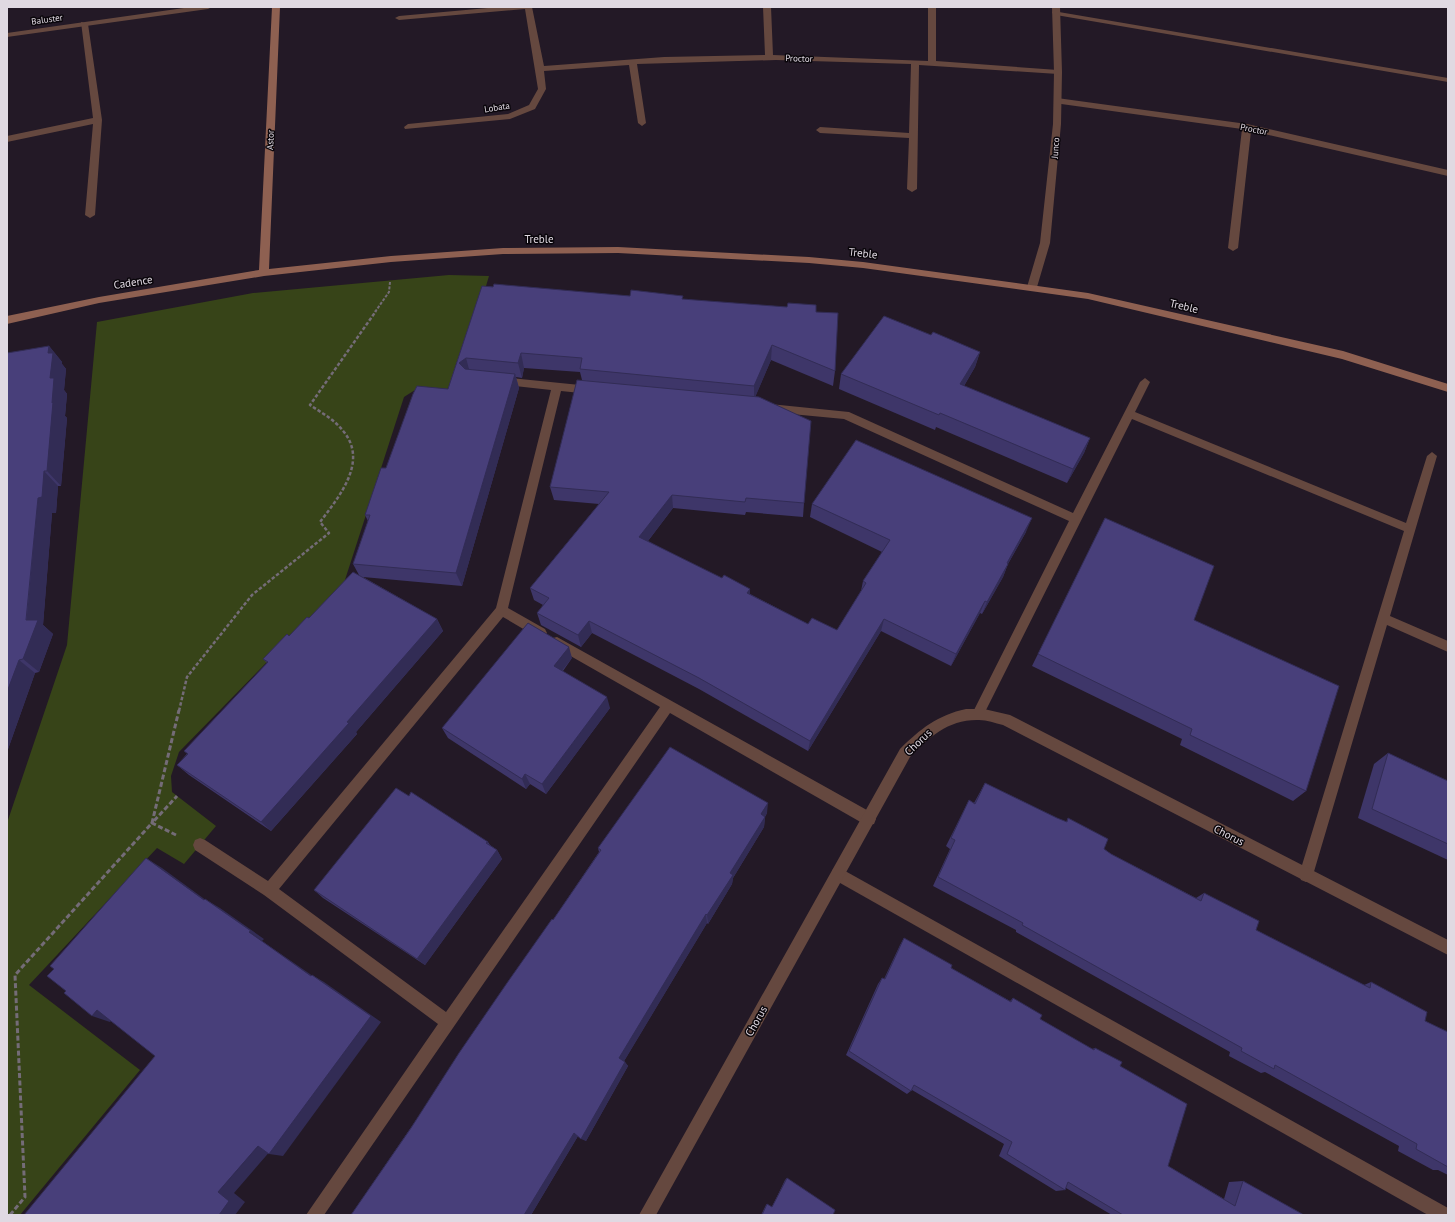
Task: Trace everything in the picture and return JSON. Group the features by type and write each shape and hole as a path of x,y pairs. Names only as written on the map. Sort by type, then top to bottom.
{"street":[{"name":"Baluster","path":"7,35 208,7"},
{"name":"Astor","path":"264,273 276,7"},
{"path":"399,18 527,7"},
{"name":"Lobata","path":"408,127 510,116 532,107 542,89 540,69 527,7"},
{"path":"767,7 769,57"},
{"path":"932,7 932,62"},
{"path":"1056,10 1448,80"},
{"name":"Junco","path":"1032,287 1045,243 1050,205 1058,72 1056,10"},
{"path":"84,24 98,120 90,215"},
{"name":"Proctor","path":"540,69 682,58 769,57 932,62 1058,72"},
{"path":"633,62 642,123"},
{"path":"912,189 914,62"},
{"name":"Proctor","path":"1057,101 1247,127 1448,173"},
{"path":"7,139 98,120"},
{"path":"1233,248 1247,127"},
{"path":"820,130 913,136"},
{"name":"Treble","path":"264,273 391,259 503,251 618,250 809,260 863,265 1032,287 1088,296 1343,354 1448,388"},
{"name":"Cadence","path":"7,320 99,300 264,273"},
{"path":"494,381 604,391"},
{"path":"978,714 1145,382"},
{"path":"269,890 501,610 557,387"},
{"path":"760,407 845,415 1076,519"},
{"path":"1129,414 1410,529"},
{"path":"1306,875 1432,456"},
{"path":"501,610 869,819"},
{"path":"1383,618 1448,646"},
{"path":"314,1215 446,1022 668,706"},
{"name":"Chorus","path":"647,1215 905,753 927,731 954,717 978,714 1005,720 1448,948"},
{"path":"200,845 269,890 446,1022"},
{"path":"838,874 1421,1209 1444,1215"}],"path":[{"path":"152,823 187,677 252,595 330,533 320,522 340,497 350,479 354,458 351,442 324,413 310,406 389,292 391,259"},
{"path":"10,1215 25,1197 15,975 177,796"},
{"path":"152,823 190,843 200,845"}],"green space":[{"path":"449,275 489,276 454,393 415,390 404,397 344,583 179,752 171,776 172,792 216,826 184,864 157,848 29,985 140,1070 20,1215 7,1215 7,823 67,645 97,322 253,293"}],"building":[{"path":"494,284 630,296 631,290 683,296 682,299 787,307 788,303 816,305 816,312 838,313 835,371 772,345 754,386 580,369 582,358 521,353 518,363 466,358 459,363 465,369 515,374 456,573 353,564 370,515 365,515 381,468 386,468 417,386 448,389 482,286 493,287"},
{"path":"884,316 931,335 933,332 980,352 960,384 1090,438 1073,469 940,413 939,415 841,374"},
{"path":"49,346 48,353 53,353 50,378 54,378 52,403 53,402 47,471 44,471 42,497 38,498 26,620 38,620 23,659 19,660 7,692 7,353"},
{"path":"577,380 759,397 811,421 804,503 746,498 745,502 672,495 639,537 722,578 724,575 750,589 747,593 808,624 812,618 837,630 866,583 863,581 890,540 812,504 856,440 1032,518 987,602 985,601 956,654 884,619 810,741 699,678 589,621 578,635 537,613 549,598 530,588 609,492 550,487"},
{"path":"1105,518 1214,566 1194,620 1339,686 1306,791 1190,735 1192,729 1038,654"},
{"path":"353,572 437,619 347,722 349,723 261,822 177,765 188,754 184,751 268,662 263,659 287,634 289,636 307,617 309,618"},
{"path":"528,623 569,647 554,666 607,697 542,784 525,774 522,779 442,728"},
{"path":"670,747 768,803 761,814 765,817 730,873 733,875 707,915 706,914 619,1058 625,1062 581,1139 574,1133 524,1215 351,1215 411,1128 459,1053 601,850 598,848"},
{"path":"1388,753 1448,781 1448,844 1372,809"},
{"path":"985,783 1057,818 1067,822 1068,818 1108,839 1104,849 1111,854 1201,901 1204,893 1259,921 1256,930 1370,988 1371,982 1427,1012 1425,1021 1448,1032 1448,1167 1416,1149 1417,1144 1275,1065 1274,1069 1241,1051 1242,1048 1022,925 1023,923 938,877 955,840 951,838 969,800 975,804"},
{"path":"396,788 409,796 411,792 488,842 486,843 497,850 417,959 314,890"},
{"path":"146,858 204,900 205,899 251,931 249,932 311,976 312,975 371,1016 269,1154 258,1146 218,1192 229,1201 219,1215 24,1215 155,1056 97,1010 92,1016 64,993 66,991 47,976 54,969 50,966"},
{"path":"904,938 952,965 951,968 1011,1002 1013,998 1042,1015 1040,1019 1094,1050 1095,1048 1122,1062 1120,1066 1187,1104 1168,1166 1235,1206 1243,1181 1304,1215 1123,1215 1068,1182 1065,1190 1007,1154 1012,1142 914,1085 911,1091 849,1051 882,978 885,979"},
{"path":"787,1178 835,1210 833,1215 762,1215 767,1204 772,1207"}]}
